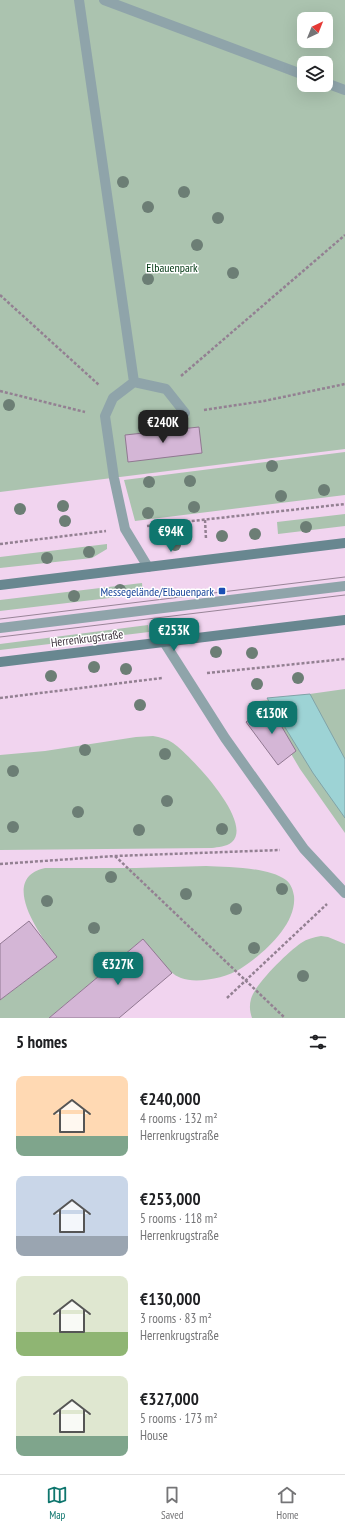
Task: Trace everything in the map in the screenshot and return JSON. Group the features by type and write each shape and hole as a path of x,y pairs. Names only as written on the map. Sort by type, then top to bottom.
{"street":[{"path":"79,0 134,382"},
{"path":"104,0 297,72"},
{"path":"333,86 345,90"},
{"path":"148,567 125,529 114,478 105,416 113,398 134,382 166,389 185,413"},
{"path":"0,584 345,543"},
{"path":"0,628 345,586"},
{"name":"Herrenkrugstraße","path":"0,662 345,620"},
{"path":"164,642 225,738 304,849 343,891"}],"path":[{"path":"166,389 345,235"},
{"path":"0,295 113,398"},
{"path":"185,413 264,401 345,384"},
{"path":"0,391 105,416"},
{"path":"0,544 345,504"},
{"path":"205,520 206,539"},
{"path":"0,864 114,856 304,849"},
{"path":"114,856 285,1018"},
{"path":"227,998 343,891"}],"green space":[{"name":"Elbauenpark","path":"0,0 345,0 345,449 0,492"},
{"path":"345,452 345,495 135,521 124,480"},
{"path":"345,514 345,526 278,534 277,522"},
{"path":"107,544 107,549 92,558 0,568 0,557"},
{"path":"142,583 143,594 0,611 0,600"},
{"path":"148,625 149,632 0,650 0,644"},
{"path":"345,689 345,833 300,769 260,701"},
{"path":"153,736 173,743 205,774 217,790 227,805 234,820 236,832 230,844 212,848 0,850 0,755 45,751 136,737"},
{"path":"206,866 248,868 269,872 286,880 292,887 294,896 290,918 284,928 268,947 249,963 227,975 203,980 187,980 176,975 160,961 143,939 49,1018 0,1018 0,1000 57,957 40,934 27,907 24,894 25,883 32,874 45,868"},
{"path":"321,936 328,937 345,944 345,1018 252,1018 250,1009 251,999 265,977 280,961 301,943 311,938"}],"shaded area":[{"path":"310,694 345,759 345,818 313,773 267,698"}],"building":[{"path":"199,427 202,453 128,462 125,435"},
{"path":"269,705 296,751 278,765 246,722"},
{"path":"29,921 57,957 0,1000 0,944"},
{"path":"143,939 172,973 119,1018 49,1018"}],"tram line":[{"path":"0,619 345,577"},
{"path":"0,637 345,595"}],"place":[{"name":"Messegelände/Elbauenpark","path":"222,591"}]}
